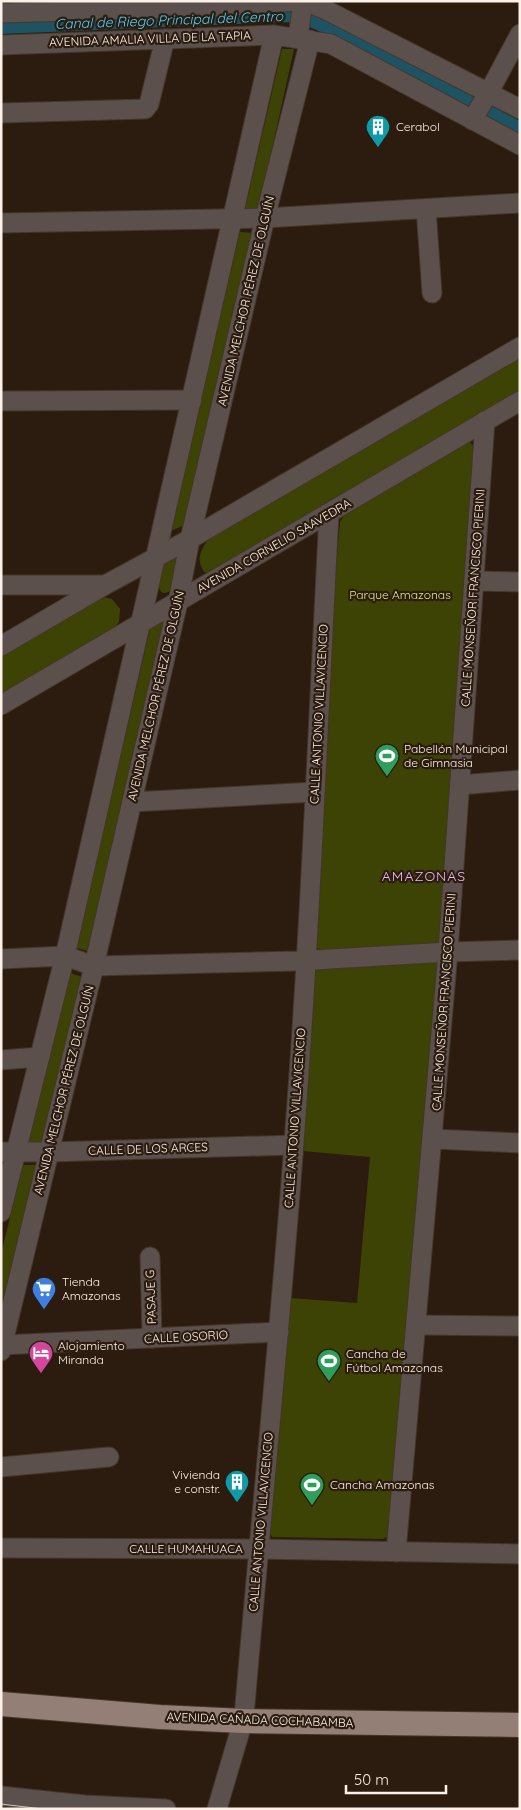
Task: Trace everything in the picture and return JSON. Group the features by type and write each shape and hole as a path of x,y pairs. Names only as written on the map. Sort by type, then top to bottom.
{"main road":[{"name":"AVENIDA CAÑADA COCHABAMBA","path":"1,1704 160,1717 240,1729 520,1725"},
{"name":"AVENIDA CAÑADA COCHABAMBA","path":"1,1720 520,1739"}],"street":[{"name":"AVENIDA AMALIA VILLA DE LA TAPIA","path":"1,12 133,10 207,4 302,3 409,69 480,107 520,145"},
{"path":"302,3 302,36"},
{"path":"480,107 520,34"},
{"name":"AVENIDA AMALIA VILLA DE LA TAPIA","path":"1,45 274,35 302,36 409,69 480,107 520,109"},
{"path":"1,1212 9,1152 40,1057 65,956 274,35"},
{"name":"AVENIDA MELCHOR PÉREZ DE OLGUÍN","path":"2,1348 94,966 178,602 190,539 266,218 302,36"},
{"path":"1,113 145,109 149,104 165,39"},
{"path":"1,223 266,218 520,203"},
{"path":"426,209 432,293"},
{"path":"1,646 105,584 190,539 520,347"},
{"path":"1,401 192,400"},
{"name":"AVENIDA CORNELIO SAAVEDRA","path":"1,705 520,401"},
{"name":"CALLE MONSEÑOR FRANCISCO PIERINI","path":"396,1552 448,952 484,421"},
{"name":"CALLE ANTONIO VILLAVICENCIO","path":"217,1809 246,1704 258,1549 279,1332 306,960 329,514"},
{"path":"474,581 520,582"},
{"path":"1,585 105,584"},
{"path":"460,785 520,780"},
{"path":"132,802 315,792"},
{"path":"1,959 65,956 94,966 306,960 520,950"},
{"path":"1,1060 40,1057"},
{"path":"433,1139 520,1143"},
{"name":"CALLE DE LOS ARCES","path":"9,1152 294,1145"},
{"name":"PASAJE G","path":"150,1257 152,1338"},
{"path":"416,1325 520,1326"},
{"name":"CALLE OSORIO","path":"2,1348 279,1332"},
{"path":"1,1467 109,1457"},
{"name":"CALLE HUMAHUACA","path":"1,1548 258,1549 520,1554"},
{"path":"1,1796 85,1805 166,1809"}],"green space":[{"path":"282,49 294,49 259,208 245,209"},
{"path":"240,232 253,233 185,525 170,531"},
{"path":"520,354 520,393 215,574 204,572 200,563 200,556 208,539"},
{"name":"Parque Amazonas","path":"469,440 476,451 443,939 438,945 321,951 314,945 334,590 340,522 348,510"},
{"path":"174,558 176,561 171,590 164,593 159,587 164,560"},
{"path":"99,596 112,599 120,609 119,622 115,627 1,695 1,653"},
{"path":"162,619 166,624 88,951 76,948 150,629"},
{"path":"437,960 440,965 389,1536 383,1539 272,1537 270,1528 290,1298 357,1303 370,1157 302,1151 313,970 317,965"},
{"path":"70,973 82,977 42,1142 28,1144"},
{"path":"23,1165 36,1165 1,1311 1,1254"}],"waterway":[{"name":"Canal de Riego Principal del Centro","path":"1,27 288,15 311,20 334,30 520,129"}],"tram line":[{"path":"1,1804 43,1809"}],"place":[{"name":"Cerabol","path":"378,148"},
{"name":"Pabellón Municipal de Gimnasia","path":"387,777"},
{"name":"Tienda Amazonas","path":"44,1310"},
{"name":"Alojamiento Miranda","path":"41,1374"},
{"name":"Cancha de Fútbol Amazonas","path":"329,1382"},
{"name":"Vivienda e constr.","path":"237,1503"},
{"name":"Cancha Amazonas","path":"312,1506"}],"district":[{"name":"AMAZONAS","path":"424,876"}]}
